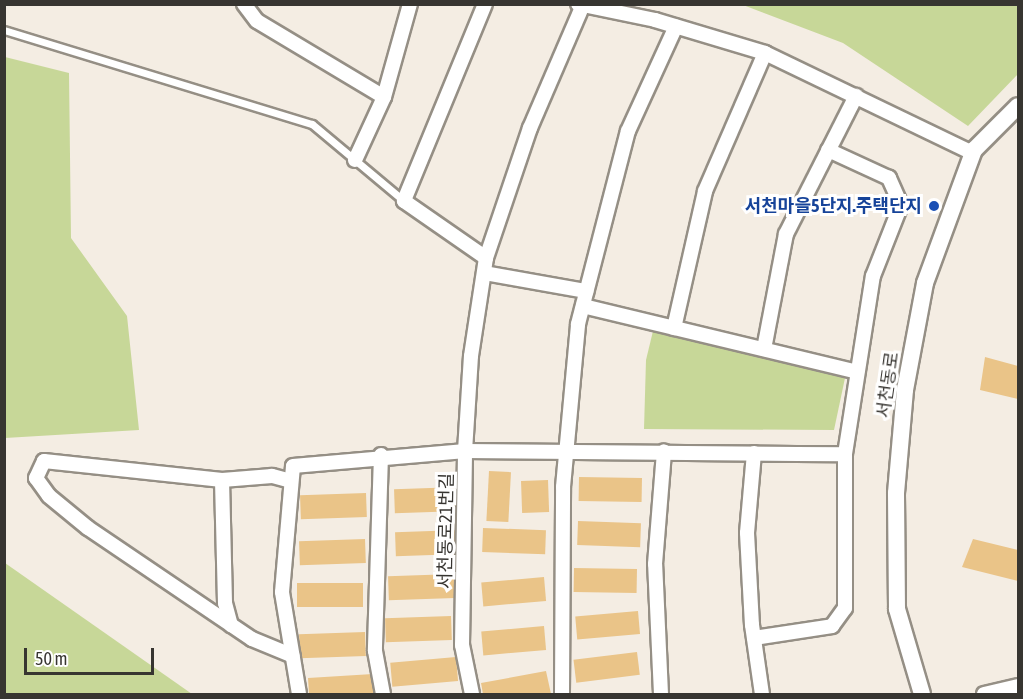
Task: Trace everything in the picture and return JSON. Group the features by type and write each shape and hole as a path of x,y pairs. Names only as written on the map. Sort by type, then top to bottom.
{"street":[{"path":"244,4 257,21 384,97"},
{"path":"356,160 384,97 410,4"},
{"path":"485,4 404,201 486,258"},
{"path":"578,4 676,27 765,53 973,153"},
{"path":"583,5 530,128 486,258 471,356 465,451 845,454"},
{"path":"562,694 564,450 583,306 627,131 676,27"},
{"path":"674,327 705,191 765,53"},
{"path":"764,349 786,234 856,96"},
{"name":"서천동로","path":"922,694 897,609 896,493 905,390 926,283 973,153 1018,106"},
{"path":"753,638 832,626 845,608 845,454 873,276 901,205 890,178 828,150"},
{"path":"485,273 586,291"},
{"path":"583,306 857,372"},
{"name":"서천동로21번길","path":"291,481 293,466 381,455 465,451 462,645 472,694"},
{"path":"661,694 655,564 664,451"},
{"path":"754,453 747,533 753,638 762,694"},
{"path":"381,455 375,651 383,694"},
{"path":"293,656 231,625 88,528 49,496 36,478 44,462 222,480 272,476 291,481 282,592 293,656 299,694"},
{"path":"222,480 225,603 231,625"},
{"path":"984,694 1018,686"}],"lane":[{"path":"4,30 312,124 404,201"}],"green space":[{"path":"743,5 1018,5 1018,74 968,126 843,43"},
{"path":"5,57 69,73 71,238 127,316 139,430 5,438"},
{"path":"653,331 845,378 834,430 644,429 646,360"},
{"path":"5,563 192,694 5,694"}],"building":[{"path":"985,357 1018,366 1018,399 980,390"},
{"path":"489,471 511,472 508,522 486,521"},
{"path":"579,477 642,478 642,502 579,501"},
{"path":"548,480 549,512 522,513 521,481"},
{"path":"460,487 461,511 395,513 394,489"},
{"path":"366,493 367,517 301,519 300,495"},
{"path":"578,521 641,523 640,547 577,545"},
{"path":"483,528 546,530 545,554 482,552"},
{"path":"460,530 461,554 396,556 395,532"},
{"path":"365,539 366,563 300,565 299,541"},
{"path":"973,539 1018,550 1018,581 962,567"},
{"path":"574,568 637,569 637,593 574,592"},
{"path":"454,574 455,598 389,600 388,576"},
{"path":"544,577 546,601 483,606 481,582"},
{"path":"297,583 363,583 363,607 297,607"},
{"path":"638,611 640,634 577,639 575,616"},
{"path":"451,616 452,640 386,642 385,618"},
{"path":"544,626 546,650 483,655 481,631"},
{"path":"365,632 366,656 300,658 299,634"},
{"path":"637,652 640,675 576,683 573,660"},
{"path":"456,657 458,681 392,687 390,663"},
{"path":"546,671 551,694 483,694 481,683"},
{"path":"373,674 375,694 309,694 308,678"}],"place":[{"name":"서천마을5단지.주택단지","path":"934,206"}]}
